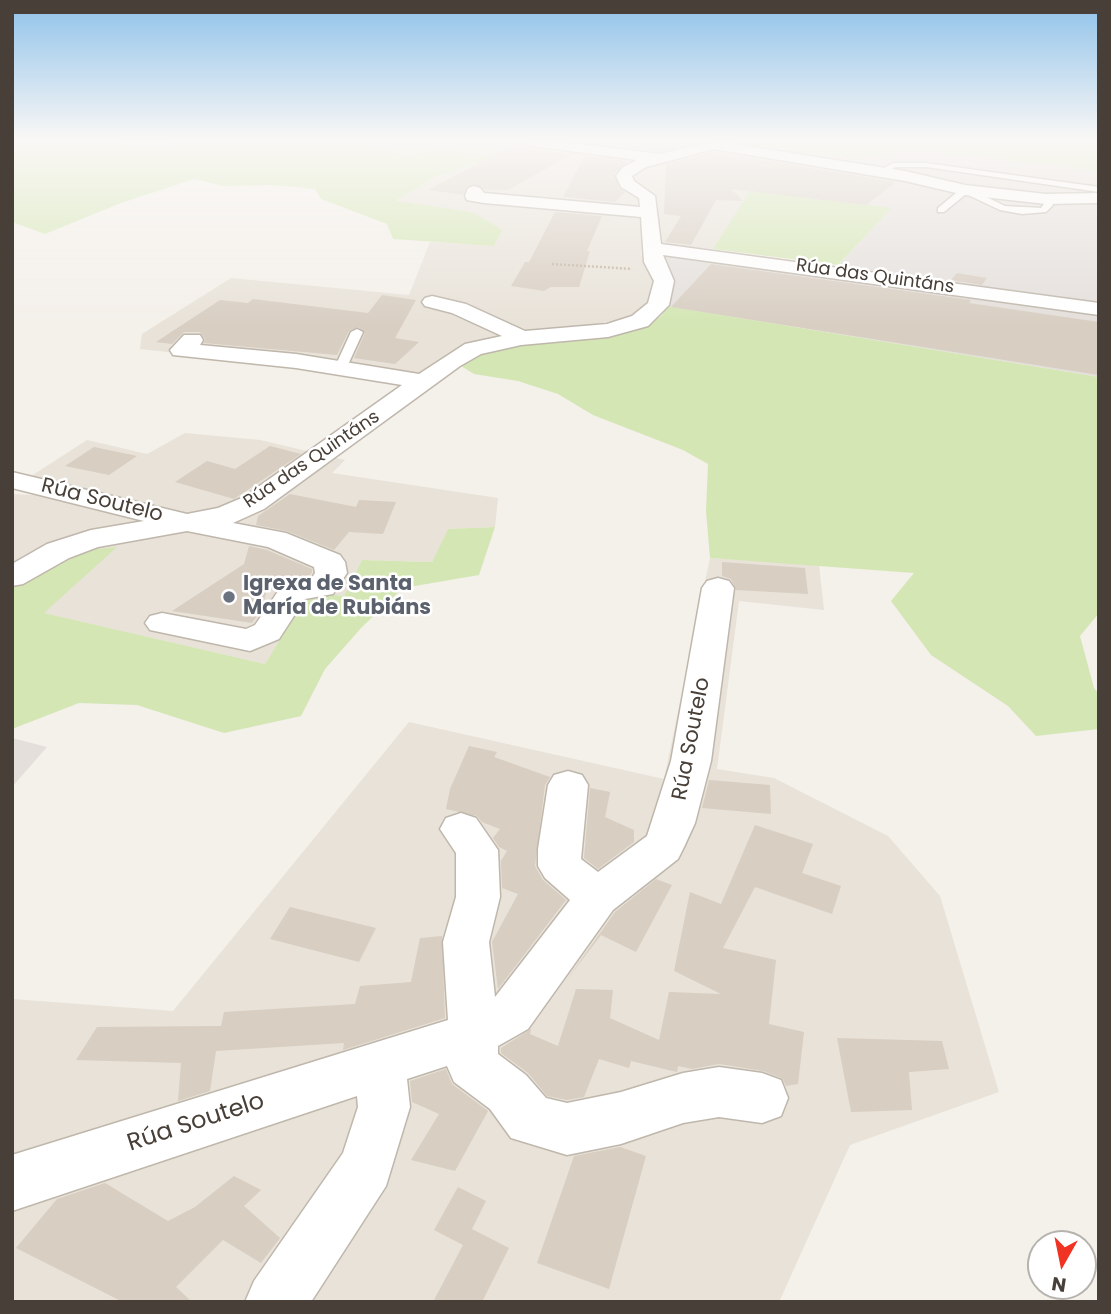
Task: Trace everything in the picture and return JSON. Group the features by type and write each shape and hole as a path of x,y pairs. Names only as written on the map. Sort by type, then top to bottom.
{"street":[{"path":"532,202 649,213"},
{"name":"Rúa das Quintáns","path":"192,523 226,516 254,503 452,361 473,349 521,338 608,330 640,321 658,305 664,281 655,258 648,202"},
{"name":"Rúa das Quintáns","path":"655,258 1099,309"},
{"path":"432,302 459,308 506,328 521,338"},
{"path":"192,340 181,349 296,361 425,382"},
{"name":"Rúa Soutelo","path":"12,480 295,545 329,562 331,573 322,587 294,591 267,632 250,640 162,623"},
{"name":"Rúa Soutelo","path":"12,577 58,551 91,539 192,523"},
{"name":"Rúa Soutelo","path":"12,1183 474,1034 511,1014 597,897 663,847 674,823 691,761 718,588"},
{"path":"568,785 559,866 597,897"},
{"path":"461,829 477,850 478,897 466,942 474,1034 472,1065 508,1092 530,1120 566,1129 621,1118 683,1098 719,1091 762,1098"},
{"path":"275,1302 366,1167 384,1107 380,1064"}],"lane":[{"path":"941,210 950,202"},
{"path":"340,369 357,332"}],"path":[{"path":"552,264 655,258"}],"shaded area":[{"path":"397,202 743,202 713,249 642,243 641,254 655,280 648,308 634,317 545,333 497,337 416,379 140,349 142,334 231,278 409,295 430,242 494,245 472,212"},
{"path":"839,202 1099,202 1099,377 667,306 660,256 667,253 830,274 891,209"},
{"path":"185,433 260,440 345,460 332,473 498,498 495,527 448,529 432,562 362,560 344,596 309,592 265,664 43,613 116,547 12,581 12,494 90,498 22,482 87,440 147,454"},
{"path":"710,558 819,565 824,610 739,601 717,769 774,778 888,836 940,896 999,1092 850,1145 779,1302 12,1302 12,999 173,1011 409,722 664,779"},
{"path":"12,738 47,747 12,787"}],"green space":[{"path":"12,202 123,202 45,234 12,222"},
{"path":"330,202 405,202 472,212 502,230 494,246 393,239 387,224"},
{"path":"743,202 845,202 892,208 838,265 713,249"},
{"path":"667,306 1099,377 1099,613 1080,636 1094,688 1099,694 1099,729 1036,736 1008,706 931,655 891,601 914,573 710,558 706,511 708,464 683,450 593,415 558,394 518,381 474,374 458,364 472,357 527,343 613,335 650,324 662,315"},
{"path":"495,527 479,575 403,588 362,627 325,669 301,716 224,733 137,705 79,703 12,729 12,582 59,553 117,547 44,613 265,664 309,592 344,596 362,560 432,562 448,529"}],"building":[{"path":"664,202 715,202 691,245 665,242 681,216 664,214"},
{"path":"843,202 869,202 866,205"},
{"path":"555,212 602,216 587,251 590,251 579,287 551,287 544,291 511,286 525,262 529,262"},
{"path":"711,264 971,300 969,303 1099,322 1099,375 671,307"},
{"path":"957,273 987,278 982,285 951,280"},
{"path":"382,295 416,300 395,338 419,342 395,364 354,358 365,333 358,327 349,331 337,355 204,343 205,339 200,332 184,332 172,344 156,342 220,300 248,303 253,299 368,313"},
{"path":"270,446 301,454 234,499 175,482 207,461 235,469"},
{"path":"94,447 137,456 109,475 65,466"},
{"path":"290,494 356,507 359,500 396,502 383,534 349,532 334,550 287,531 256,525 258,516"},
{"name":"Igrexa de Santa María de Rubiáns","path":"249,546 267,550 312,569 312,572 309,577 282,582 269,581 262,609 252,623 172,611 244,564"},
{"path":"722,562 805,568 808,594 736,590 731,579 722,576"},
{"path":"469,746 497,752 494,757 550,777 545,785 535,866 543,880 566,900 498,989 492,942 518,894 502,888 501,861 507,851 499,847 493,838 500,829 482,822 477,816 446,809 450,789"},
{"path":"709,780 770,785 771,814 702,808"},
{"path":"590,788 610,792 605,817 634,830 634,842 598,869 584,858"},
{"path":"755,825 813,844 802,873 841,886 832,914 755,887 723,948 776,960 769,1024 804,1032 798,1084 786,1086 782,1078 763,1071 719,1064 692,1069 678,1066 677,1072 631,1061 629,1068 599,1059 584,1097 567,1100 547,1096 528,1073 501,1053 501,1048 531,1029 530,1034 558,1046 576,989 613,990 610,1018 659,1040 669,992 721,994 674,971 690,892 721,904"},
{"path":"656,879 672,885 636,952 601,935 566,981 615,912"},
{"path":"290,907 376,928 359,962 270,939"},
{"path":"442,936 445,1018 343,1050 344,1043 216,1051 210,1091 178,1101 181,1063 76,1060 97,1027 221,1026 224,1012 355,1004 360,986 411,982 420,938"},
{"path":"837,1038 942,1041 949,1069 909,1072 912,1110 851,1112"},
{"path":"446,1069 452,1084 488,1111 455,1171 411,1160 439,1114 412,1102 410,1081"},
{"path":"620,1147 646,1156 609,1289 537,1263 574,1156"},
{"path":"234,1176 261,1190 244,1206 280,1238 261,1263 223,1240 176,1287 192,1302 123,1302 16,1248 57,1199 105,1183 168,1221 195,1207"},
{"path":"458,1187 486,1201 472,1229 509,1248 482,1302 433,1302 463,1245 434,1230"}],"place":[{"name":"Igrexa de Santa María de Rubiáns","path":"229,597"}]}
